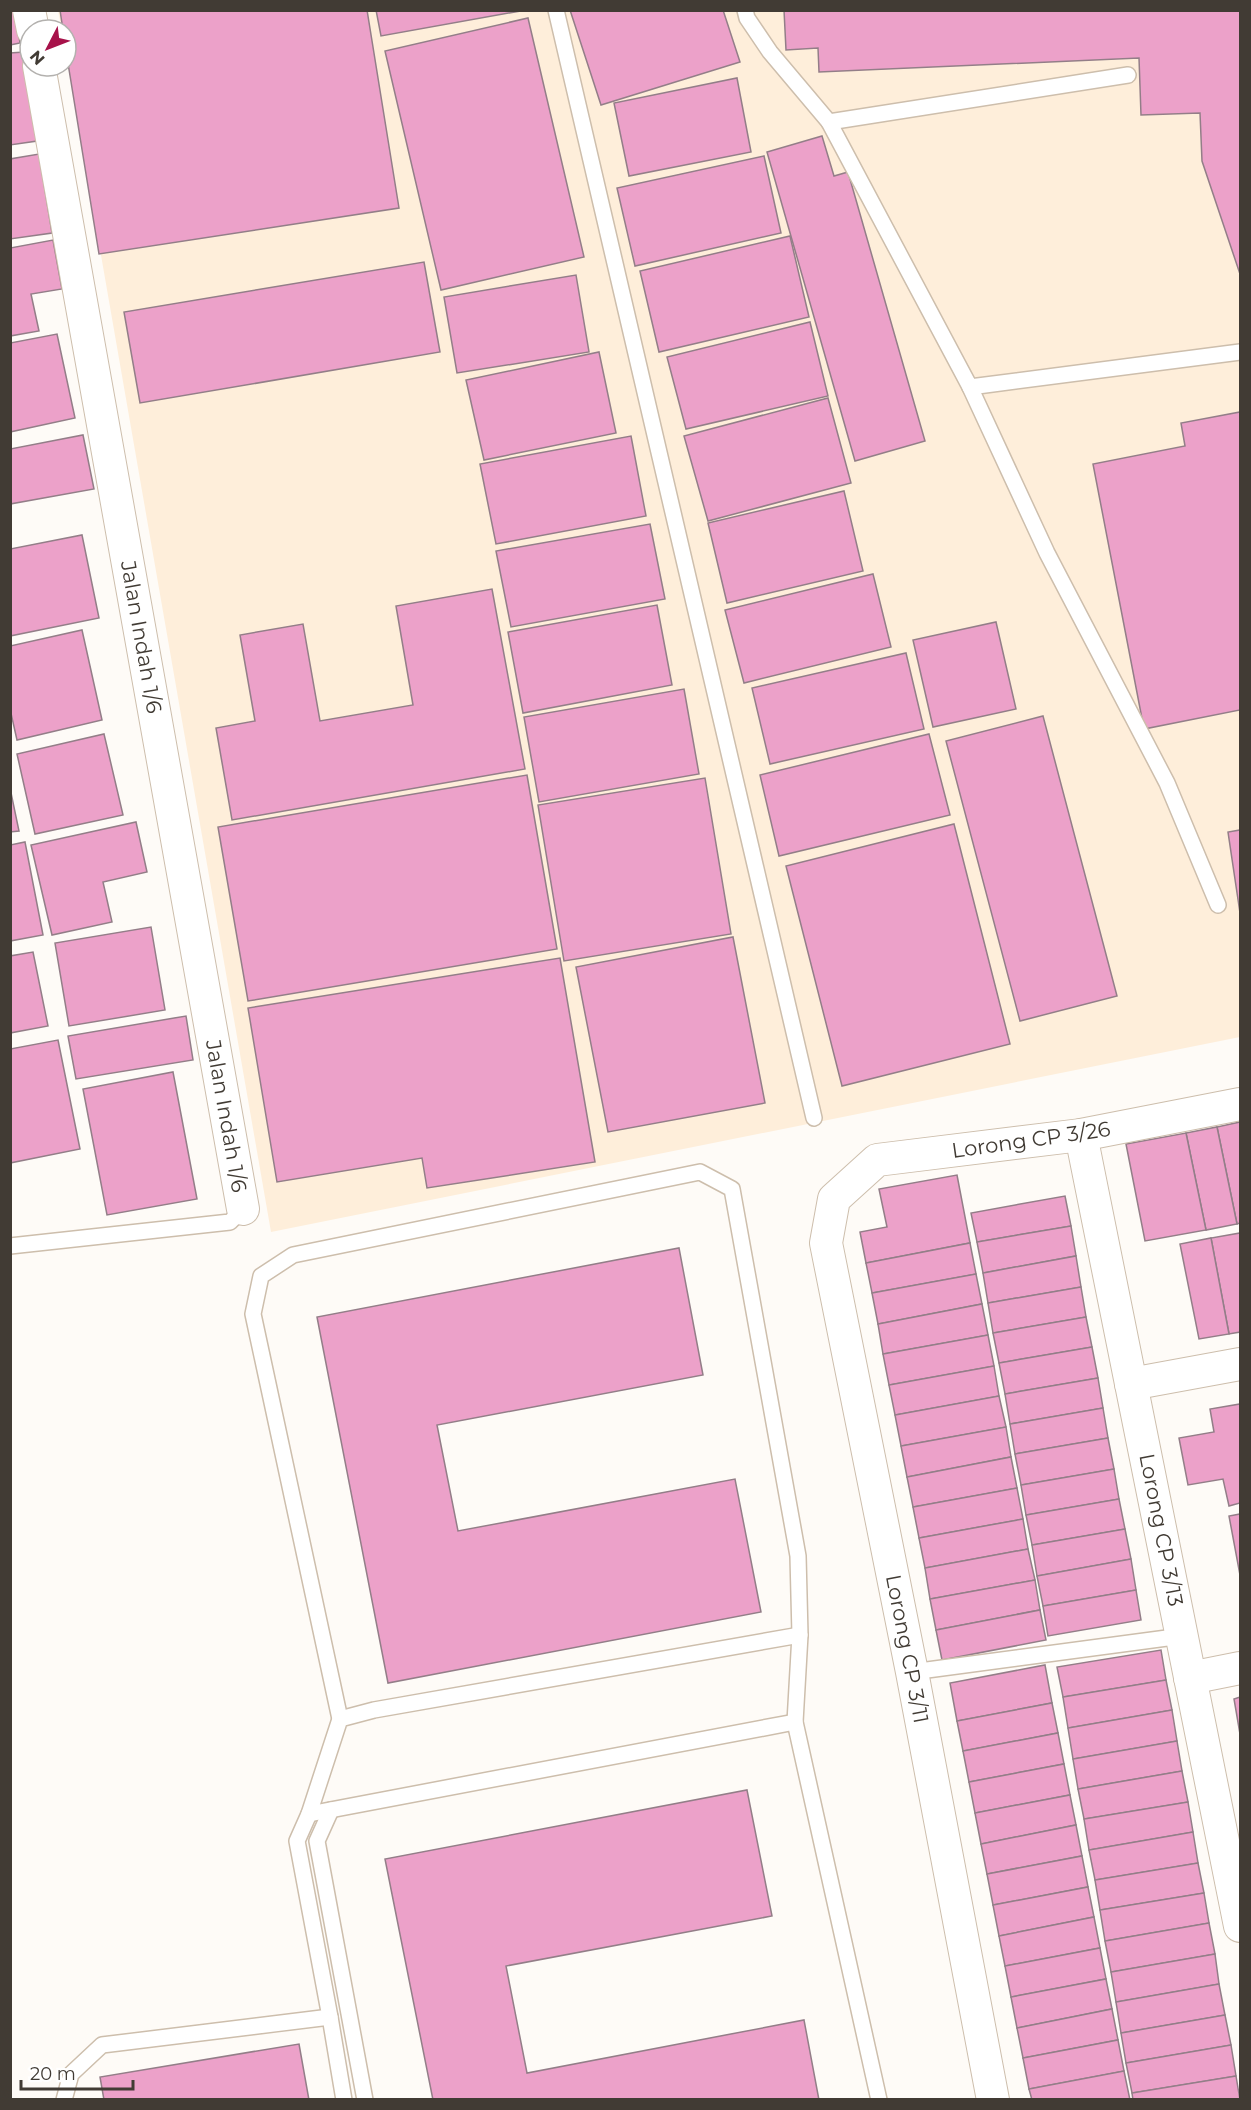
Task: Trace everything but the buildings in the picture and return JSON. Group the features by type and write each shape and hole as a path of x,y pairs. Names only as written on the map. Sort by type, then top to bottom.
{"street":[{"name":"Jalan Indah 1/6","path":"41,78 243,1209"},
{"name":"Lorong CP 3/26","path":"834,1199 878,1160 1081,1135 1240,1104"},
{"name":"Lorong CP 3/13","path":"1081,1135 1240,1920"},
{"name":"Lorong CP 3/11","path":"834,1199 825,1243 912,1672 993,2100"},
{"path":"1131,1384 1240,1364"},
{"path":"1190,1678 1240,1668"}],"lane":[{"path":"555,10 814,1118"},
{"path":"745,10 747,18 770,52 830,122 970,387 1047,553 1167,783 1218,905"},
{"path":"830,122 1128,75"},
{"path":"970,387 1240,352"},
{"path":"344,2100 297,1841 309,1814 340,1719 253,1314 261,1276 293,1255 700,1172 732,1189 798,1556 800,1635 795,1722 879,2100"},
{"path":"10,1246 230,1222 243,1209"},
{"path":"340,1719 374,1710 800,1635"},
{"path":"912,1672 1182,1635"},
{"path":"309,1814 795,1722"},
{"path":"331,1810 317,1841 365,2100"},
{"path":"64,2100 71,2074 102,2045 330,2017"}],"shaded area":[{"path":"58,11 1240,11 1240,1037 271,1232 70,78 78,78 78,18 59,18"}]}
